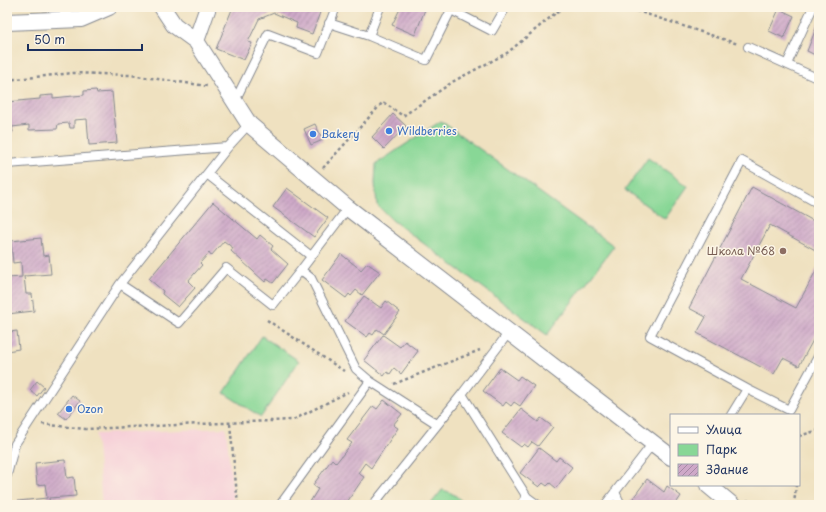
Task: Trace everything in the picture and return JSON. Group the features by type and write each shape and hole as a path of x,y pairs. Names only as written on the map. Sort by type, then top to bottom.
{"street":[{"path":"7,22 81,19 109,7"},
{"path":"162,7 174,25 196,41 234,104 249,124 348,208 505,336 670,456"},
{"path":"196,41 208,7"},
{"path":"709,486 732,505"}],"lane":[{"path":"234,104 268,34 318,53 336,7"},
{"path":"368,36 380,7"},
{"path":"329,23 368,36 426,60 451,10 492,31 506,7"},
{"path":"787,64 813,7"},
{"path":"748,48 819,79"},
{"path":"7,475 11,443 29,422 120,284 228,147 249,124"},
{"path":"7,164 228,147"},
{"path":"819,204 742,161 650,336 747,389 789,410 819,354"},
{"path":"207,174 311,256"},
{"path":"120,284 179,323 226,268 273,304 348,208"},
{"path":"301,270 311,278 356,370 370,381 437,424"},
{"path":"373,505 462,394 505,336"},
{"path":"280,505 370,381"},
{"path":"732,414 747,389"},
{"path":"462,394 528,497 538,505"},
{"path":"605,505 653,443"},
{"path":"615,492 621,505"},
{"path":"521,505 528,497"}],"path":[{"path":"320,172 383,102 403,116 454,80 507,53 563,7"},
{"path":"625,7 748,48"},
{"path":"7,80 72,74 130,75 225,88"},
{"path":"267,320 344,372"},
{"path":"382,388 505,336"},
{"path":"29,422 85,429 230,424 293,420 349,392"},
{"path":"230,424 238,505"},
{"path":"800,436 819,430"},
{"path":"794,505 796,486"}],"shaded area":[{"path":"226,428 234,505 102,505 96,434"}],"green space":[{"path":"441,121 614,246 547,335 392,220 377,205 375,183 376,164"},
{"path":"648,158 688,186 665,219 625,190"},
{"path":"262,336 299,361 261,417 224,393"},
{"path":"442,490 454,495 463,504 430,505"}],"building":[{"path":"233,7 322,7 312,34 296,28 297,23 274,13 259,19 248,42 252,43 244,60 216,49"},
{"path":"401,7 426,7 415,35 392,25"},
{"path":"779,9 794,16 784,38 769,31"},
{"path":"819,21 819,57 807,51"},
{"path":"96,90 97,93 112,92 117,143 89,145 87,119 74,120 74,128 70,128 69,123 58,124 57,129 29,130 29,125 12,127 13,132 7,132 7,102 40,99 40,96 53,95 53,98 84,95 84,91"},
{"name":"Wildberries","path":"393,114 406,126 384,149 372,137"},
{"path":"315,124 323,140 311,145 304,129"},
{"path":"752,187 819,224 819,252 770,225 741,279 796,308 819,265 819,329 799,366 783,358 774,374 697,333 706,317 689,308"},
{"path":"287,188 328,218 314,237 273,207"},
{"path":"213,202 257,239 260,235 273,246 271,249 288,264 273,283 267,279 265,282 231,251 233,248 224,241 211,256 209,253 200,263 202,265 188,281 195,288 178,307 162,294 163,291 149,279"},
{"path":"41,238 43,256 49,255 51,274 24,276 26,294 32,294 34,311 7,314 7,278 22,277 21,262 13,263 11,241"},
{"path":"341,254 361,270 367,263 380,272 362,295 356,290 351,296 349,294 346,298 322,280"},
{"path":"364,296 381,308 386,301 400,312 384,334 377,329 373,335 370,333 367,337 345,321"},
{"path":"7,315 10,332 17,331 19,349 7,351"},
{"path":"383,335 400,347 405,341 418,351 401,374 394,368 390,374 387,372 384,376 364,360"},
{"path":"500,368 517,380 520,376 534,386 520,406 514,402 511,406 506,402 503,406 483,391"},
{"path":"37,381 44,387 37,396 30,390"},
{"path":"72,395 80,401 66,419 58,413"},
{"path":"384,400 402,414 393,425 398,428 371,468 365,463 358,473 364,477 345,505 308,505 318,489 313,485 332,459 336,463 352,443 347,440 373,406 377,409"},
{"path":"521,409 538,422 541,418 553,427 538,446 532,442 528,447 524,444 521,447 502,433"},
{"path":"539,448 556,461 559,457 572,467 556,488 550,483 547,486 543,483 539,487 520,473"},
{"path":"65,460 67,478 74,477 76,496 49,498 50,505 18,505 18,501 47,498 45,484 37,485 35,463"},
{"path":"647,479 664,492 667,486 681,496 675,505 628,505"}],"place":[{"name":"Wildberries","path":"389,131"},
{"name":"Bakery","path":"313,134"},
{"name":"Школа №68","path":"783,251"},
{"name":"Ozon","path":"69,409"}]}
